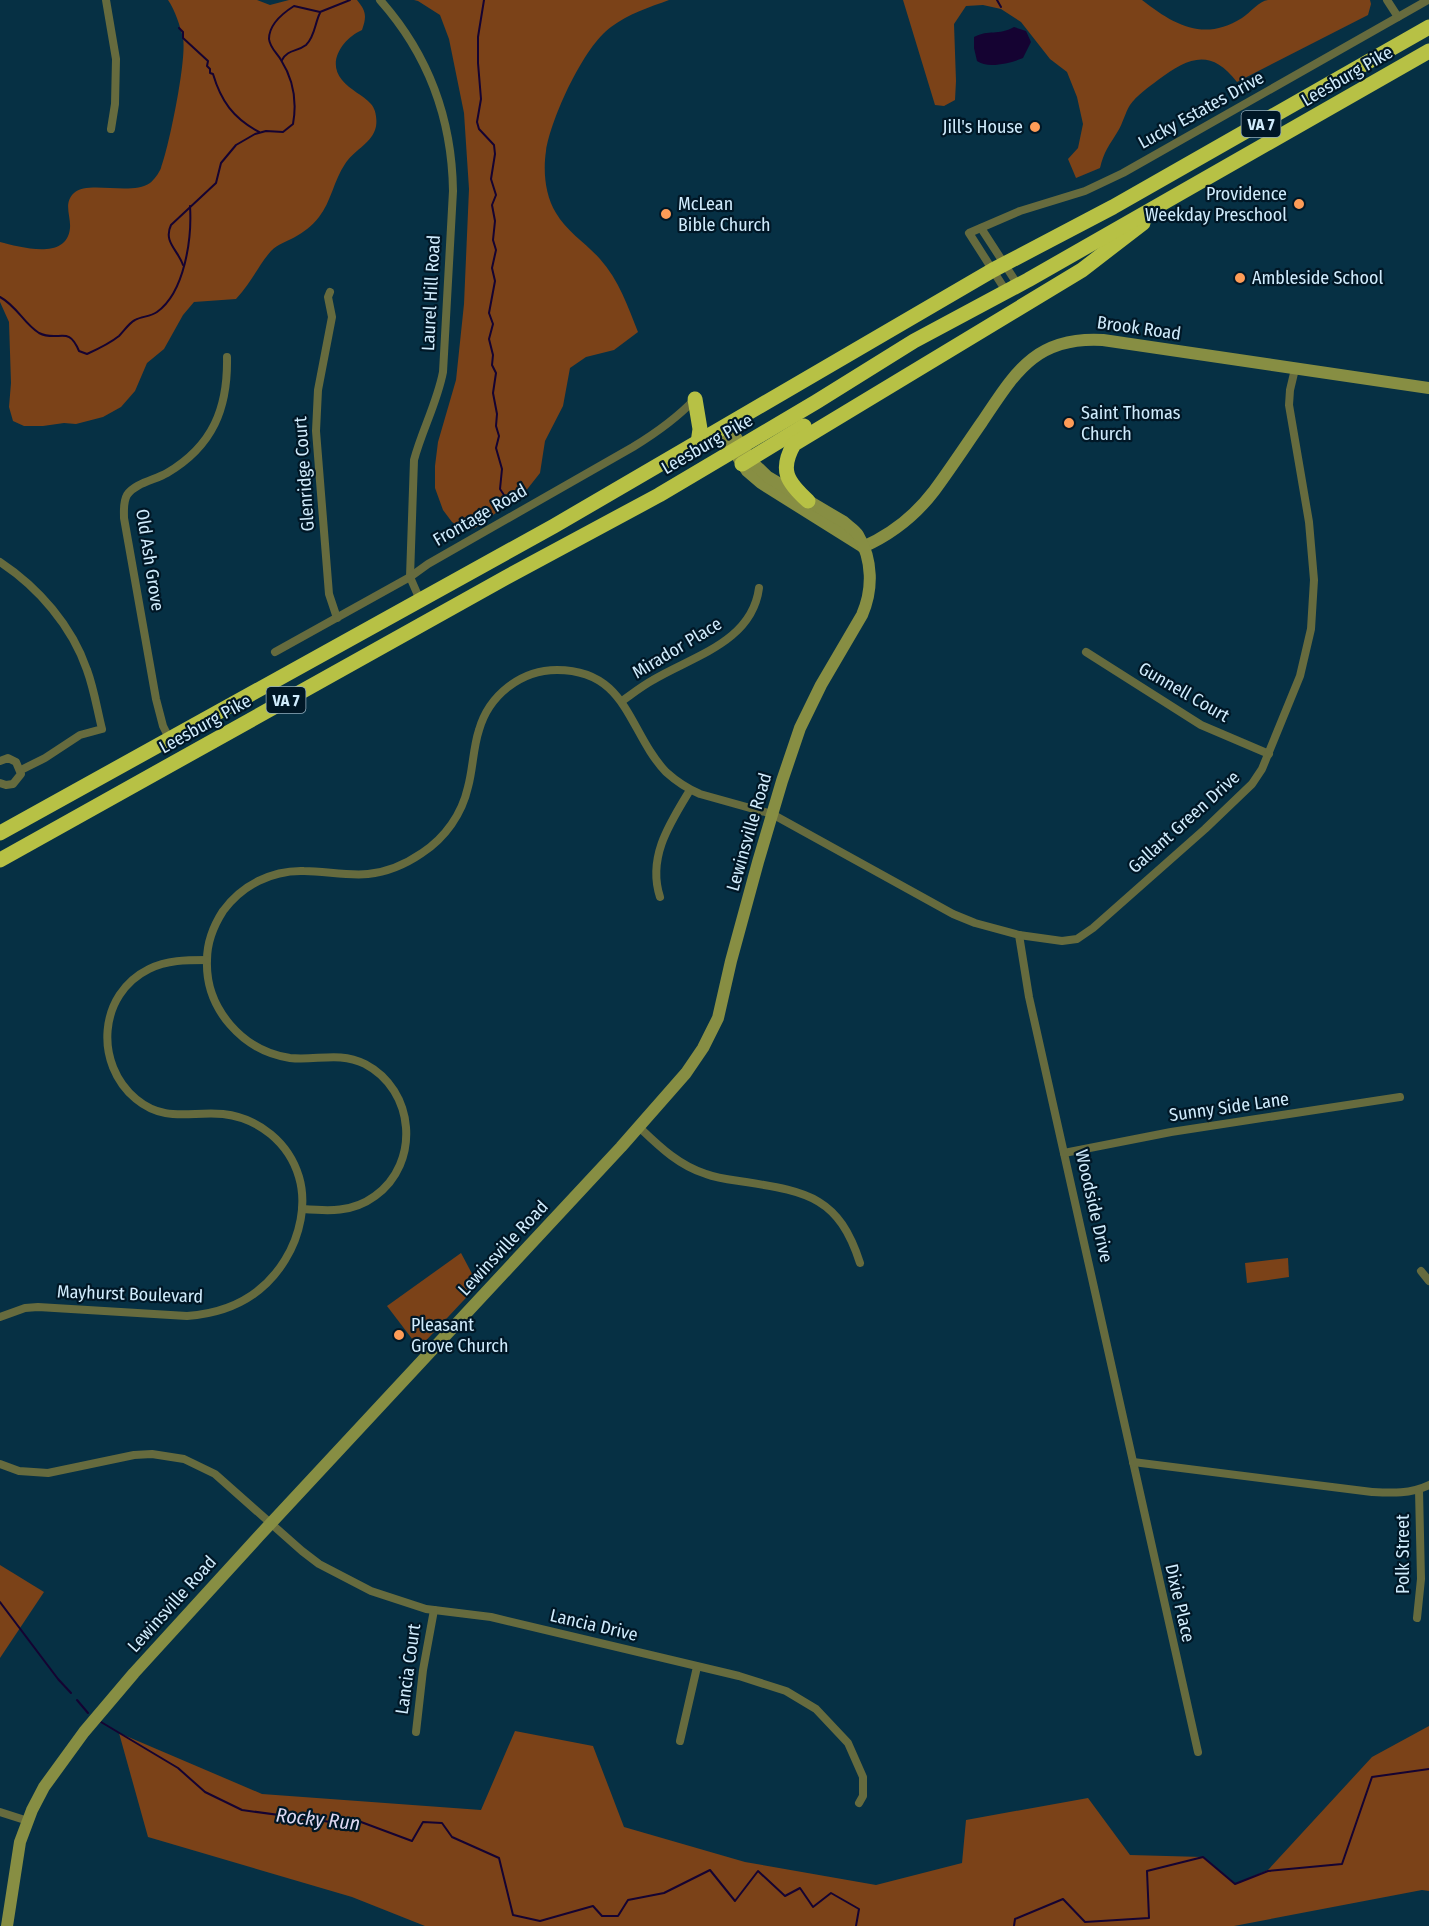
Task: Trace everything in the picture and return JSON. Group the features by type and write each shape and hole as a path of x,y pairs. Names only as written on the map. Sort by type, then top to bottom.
{"highway":[{"name":"Leesburg Pike","path":"0,833 420,600 698,443 999,266 1113,207 1429,27"},
{"name":"Leesburg Pike","path":"0,861 494,584 742,455 914,341 1188,189 1429,51"},
{"path":"808,501 794,489 786,470 787,456 794,444 1082,270 1188,189"},
{"path":"694,399 700,429 698,443"},
{"path":"0,866 38,839"}],"main road":[{"name":"Brook Road","path":"863,547 889,534 920,508 1016,373 1044,350 1059,344 1088,339 1103,340 1429,388"},
{"name":"Lewinsville Road","path":"724,427 742,455 747,471 776,494 863,547"},
{"name":"Lewinsville Road","path":"7,1926 16,1859 28,1821 44,1787 84,1732 134,1673 271,1523 639,1126 686,1073 712,1034 721,1009 731,961 782,781 810,705 866,605 870,586 863,547 855,531 844,522 768,477 742,455"}],"street":[{"path":"106,0 115,46 117,77 111,129"},
{"name":"Laurel Hill Road","path":"380,0 412,42 432,80 448,131 453,167 443,372 436,400 419,441 414,460 410,577 420,600"},
{"path":"1387,0 1398,17"},
{"name":"Lucky Estates Drive","path":"1012,288 999,266 969,233 1020,211 1085,191 1124,173 1428,0"},
{"name":"Lucky Estates Drive","path":"981,228 1012,288"},
{"name":"Glenridge Court","path":"330,292 328,297 332,317 318,390 316,431 329,594 337,618"},
{"name":"Old Ash Grove","path":"170,740 163,726 156,699 124,518 124,502 132,490 176,466 195,451 207,437 218,418 224,400 227,357"},
{"name":"Gallant Green Drive","path":"1019,935 1070,941 1086,934 1245,792 1258,775 1269,754 1300,676 1314,606 1313,554 1289,405 1295,369"},
{"name":"Frontage Road","path":"275,652 410,577 428,564 660,431 679,416 694,399"},
{"path":"0,562 21,576 43,597 63,624 86,668 102,729 80,735 45,758 21,770"},
{"name":"Mirador Place","path":"622,701 653,680 698,658 727,639 749,617 758,600 759,588"},
{"name":"Gunnell Court","path":"1086,652 1201,725 1269,754"},
{"path":"302,1209 327,1211 352,1208 370,1199 386,1187 400,1166 405,1153 407,1127 405,1114 392,1088 365,1064 340,1057 306,1059 278,1056 264,1051 240,1036 230,1026 215,1002 207,976 209,943 219,917 238,895 262,879 276,874 296,871 352,875 384,871 413,860 437,842 462,805 468,788 476,739 483,717 495,698 514,682 541,672 567,670 592,678 613,691 622,701 657,760 675,780 690,790 772,814 953,914 990,928 1019,935"},
{"path":"0,761 12,759 21,770 20,778 13,784 0,783"},
{"path":"660,897 656,876 658,852 669,826 690,790"},
{"name":"Woodside Drive","path":"1019,935 1029,997 1133,1462"},
{"name":"Mayhurst Boulevard","path":"0,1317 38,1307 187,1316 219,1311 256,1293 279,1270 293,1245 302,1209 300,1181 294,1164 284,1147 263,1128 238,1117 224,1114 186,1116 160,1112 138,1101 124,1087 114,1072 107,1047 109,1020 118,997 136,977 171,961 207,960"},
{"name":"Sunny Side Lane","path":"1064,1153 1171,1132 1400,1097"},
{"path":"639,1126 665,1151 691,1168 722,1178 788,1189 813,1198 830,1209 842,1223 860,1263"},
{"path":"1421,1271 1429,1281"},
{"path":"0,1464 19,1471 48,1473 134,1455 168,1456 192,1462 215,1474 271,1523"},
{"path":"1133,1462 1372,1492 1403,1493 1419,1490 1429,1485"},
{"name":"Dixie Place","path":"1133,1462 1198,1752"},
{"name":"Polk Street","path":"1417,1618 1420,1580 1419,1490"},
{"name":"Lancia Drive","path":"271,1523 302,1551 338,1575 408,1605 491,1617 771,1685 794,1695 816,1709 842,1735 858,1762 864,1786 860,1803"},
{"name":"Lancia Court","path":"416,1732 423,1670 434,1610"},
{"path":"680,1741 697,1666"},
{"path":"0,1812 28,1821"}],"shaded area":[{"path":"168,0 257,0 270,5 289,0 357,0 365,14 364,25 362,30 349,39 339,51 336,65 342,80 373,106 376,120 375,130 373,135 345,164 327,205 311,226 271,251 236,299 194,302 183,315 164,349 147,363 135,391 121,407 103,417 76,424 24,426 13,421 9,407 11,383 9,322 0,302 0,242 41,249 61,245 67,238 70,228 68,205 74,193 89,188 142,187 156,176 161,168 173,123 184,49 179,23"},
{"path":"414,0 669,0 618,22 601,36 590,50 570,84 554,120 545,159 547,191 552,206 565,226 607,267 622,294 638,332 614,350 586,357 570,368 563,406 545,441 540,473 525,492 475,528 464,530 452,522 443,510 435,488 435,466 438,442 456,380 464,304 469,189 464,113 449,39 440,15"},
{"path":"903,0 1142,0 1178,23 1202,29 1215,29 1228,25 1268,0 1370,0 1371,4 1368,15 1237,82 1227,71 1208,60 1189,62 1179,66 1143,92 1128,108 1120,128 1105,153 1100,168 1076,178 1068,159 1078,148 1083,124 1077,97 1067,72 1050,59 1021,22 1001,9 983,5 966,6 954,24 955,100 944,106 935,105"},
{"path":"1014,27 1026,31 1031,42 1023,58 993,65 977,61 974,37"},
{"path":"461,1253 478,1285 419,1348 387,1306"},
{"path":"1288,1258 1289,1277 1247,1283 1245,1263"},
{"path":"0,1565 44,1592 0,1658"},
{"path":"1429,1726 1429,1891 1422,1890 1234,1926 425,1926 352,1897 148,1837 119,1733 262,1794 481,1810 515,1731 593,1746 624,1827 745,1862 876,1885 962,1863 966,1820 1088,1798 1130,1855 1203,1857 1235,1884 1268,1870 1372,1757"}],"waterway":[{"path":"183,265 170,241 171,225 216,183 221,163 236,145 255,134 266,131 283,132 293,124 294,99 291,83 269,39 274,24 294,6 320,12 350,0"},
{"path":"484,0 478,37 481,99 477,122 479,129 494,145 495,154 491,179 496,195 492,205 495,221 493,240 496,250 492,268 495,281 489,313 493,324 489,339 493,355 492,365 496,373 493,393 499,436 496,448 502,469 500,489 504,495"},
{"path":"997,0 1001,7"},
{"path":"282,60 287,54 309,42 320,13"},
{"path":"179,28 183,32 183,38 208,61 207,66 210,73 213,74 229,108 242,121 259,132"},
{"path":"0,297 39,333 46,336 67,336 71,338 79,351 87,354 119,336 133,321 152,315 167,303 185,264 190,233 190,206"},
{"name":"Rocky Run","path":"0,1602 71,1693"},
{"name":"Rocky Run","path":"77,1700 88,1713"},
{"name":"Rocky Run","path":"101,1722 178,1768 205,1792 242,1810 331,1822 353,1819 412,1841 423,1822 442,1823 452,1837 499,1858 513,1915 540,1921 593,1906 602,1916 618,1916 628,1900 664,1893 710,1870 735,1901 758,1871 785,1896 800,1888 813,1907 831,1893 859,1909 856,1926"},
{"name":"Rocky Run","path":"1014,1926 1015,1919 1063,1899 1085,1922 1149,1918 1147,1871 1203,1857 1235,1884 1268,1871 1342,1864 1372,1777 1429,1769"}],"place":[{"name":"Jill's House","path":"1035,127"},
{"name":"Providence Weekday Preschool","path":"1299,204"},
{"name":"McLean Bible Church","path":"666,214"},
{"name":"Ambleside School","path":"1240,278"},
{"name":"Saint Thomas Church","path":"1069,423"},
{"name":"Pleasant Grove Church","path":"399,1335"}]}
